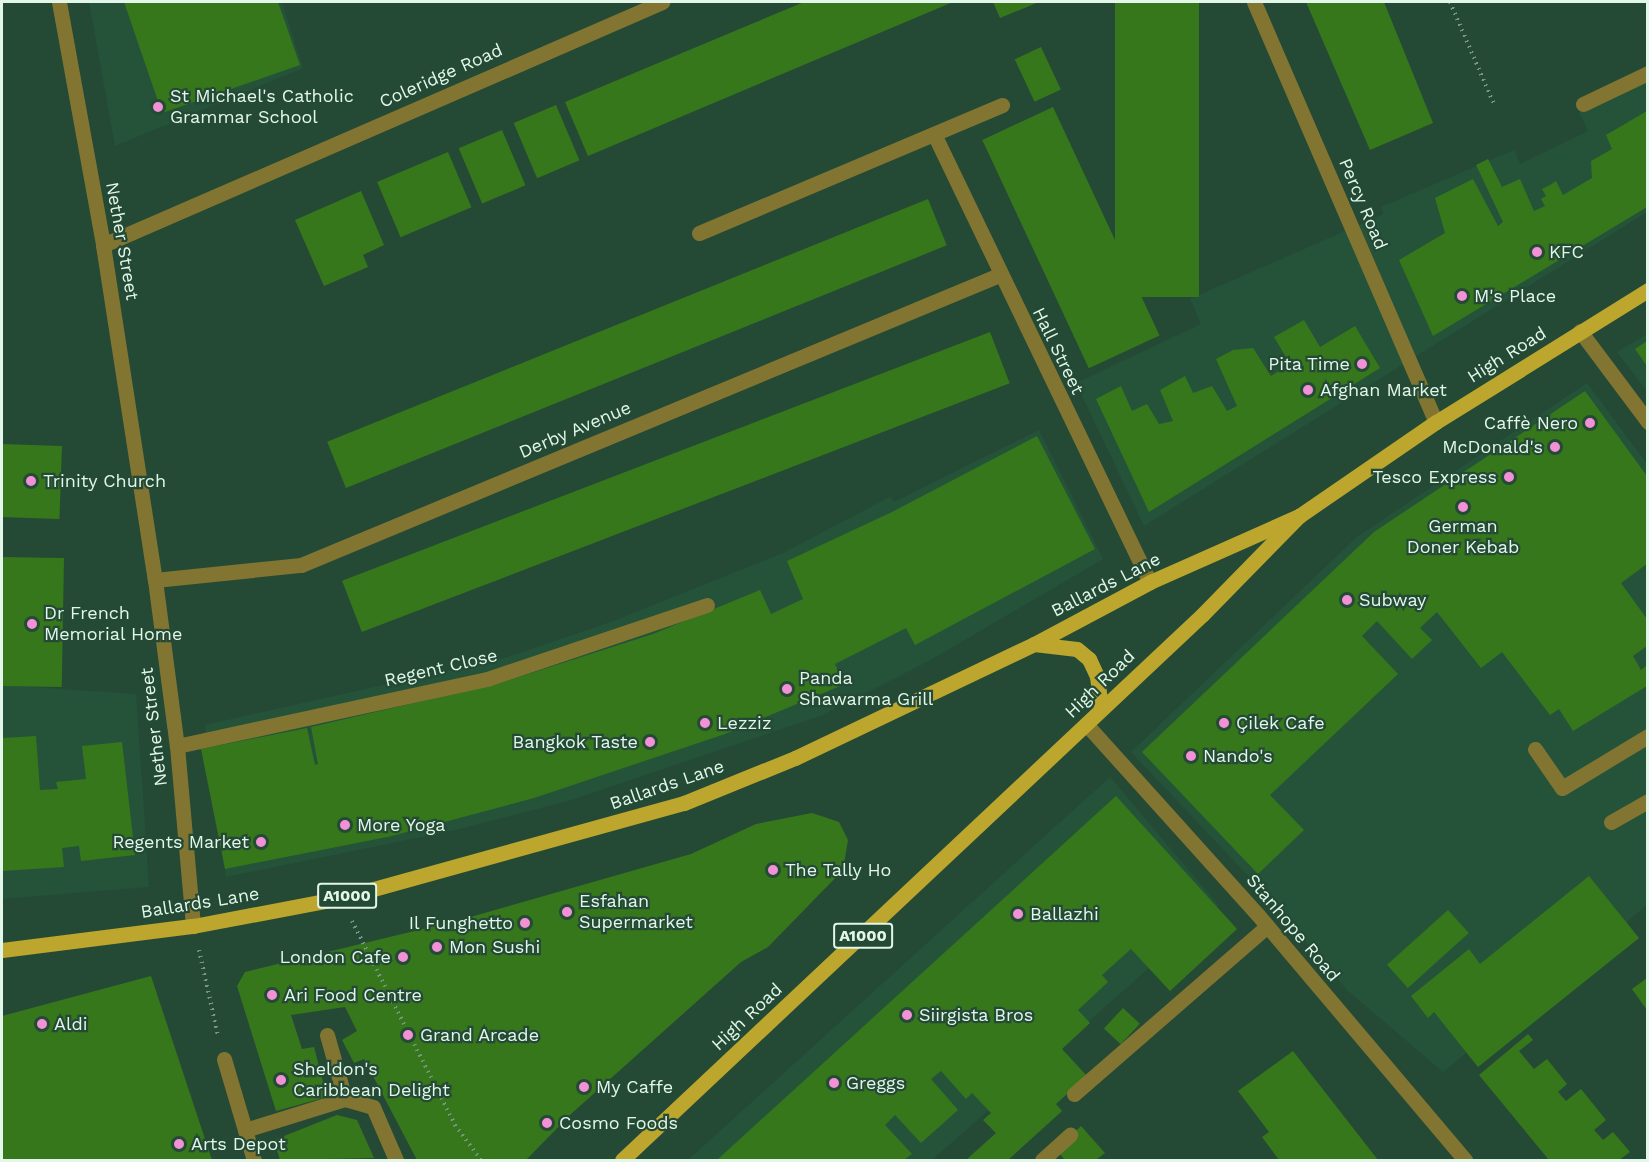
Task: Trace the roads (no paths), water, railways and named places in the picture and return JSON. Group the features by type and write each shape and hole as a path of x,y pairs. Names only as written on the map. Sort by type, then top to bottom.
{"main road":[{"name":"High Road","path":"622,1161 1086,724 1101,707 1202,615 1299,516 1436,422 1647,290"},
{"name":"Ballards Lane","path":"2,950 193,926 340,898 684,803 795,758 1034,644 1150,582 1299,516"},
{"path":"1034,644 1077,649 1089,658 1097,676 1101,707"}],"street":[{"name":"Nether Street","path":"59,2 104,244 155,580 177,746 193,926"},
{"name":"Coleridge Road","path":"104,244 662,2"},
{"name":"Percy Road","path":"1254,2 1436,422"},
{"path":"1583,104 1647,73"},
{"path":"699,233 1002,105"},
{"name":"Hall Street","path":"934,135 999,275 1150,582"},
{"name":"Derby Avenue","path":"155,580 301,565 999,275"},
{"path":"1580,331 1647,422"},
{"name":"Regent Close","path":"177,746 487,679 707,605"},
{"name":"Stanhope Road","path":"1086,724 1267,926 1465,1161"},
{"path":"1535,749 1562,788 1647,736"},
{"path":"1611,822 1647,801"},
{"path":"1074,1094 1267,926"},
{"path":"327,1035 345,1099"},
{"path":"224,1059 254,1161"},
{"path":"245,1130 345,1099 373,1107 396,1161"},
{"path":"1042,1161 1070,1136"}],"place":[{"name":"St Michael's Catholic Grammar School","path":"158,107"},
{"name":"KFC","path":"1537,252"},
{"name":"M's Place","path":"1462,296"},
{"name":"Pita Time","path":"1362,364"},
{"name":"Afghan Market","path":"1308,390"},
{"name":"Caffè Nero","path":"1590,423"},
{"name":"McDonald's","path":"1555,447"},
{"name":"Tesco Express","path":"1509,477"},
{"name":"Trinity Church","path":"31,481"},
{"name":"German Doner Kebab","path":"1463,507"},
{"name":"Subway","path":"1347,600"},
{"name":"Dr French Memorial Home","path":"32,624"},
{"name":"Panda Shawarma Grill","path":"787,689"},
{"name":"Lezziz","path":"705,723"},
{"name":"Çilek Cafe","path":"1224,723"},
{"name":"Bangkok Taste","path":"650,742"},
{"name":"Nando's","path":"1191,756"},
{"name":"More Yoga","path":"345,825"},
{"name":"Regents Market","path":"261,842"},
{"name":"The Tally Ho","path":"773,870"},
{"name":"Esfahan Supermarket","path":"567,912"},
{"name":"Ballazhi","path":"1018,914"},
{"name":"Il Funghetto","path":"525,923"},
{"name":"Mon Sushi","path":"437,947"},
{"name":"London Cafe","path":"403,957"},
{"name":"Ari Food Centre","path":"272,995"},
{"name":"Siirgista Bros","path":"907,1015"},
{"name":"Aldi","path":"42,1024"},
{"name":"Grand Arcade","path":"408,1035"},
{"name":"Sheldon's Caribbean Delight","path":"281,1080"},
{"name":"Greggs","path":"834,1083"},
{"name":"My Caffe","path":"584,1087"},
{"name":"Cosmo Foods","path":"547,1123"},
{"name":"Arts Depot","path":"179,1144"}]}
